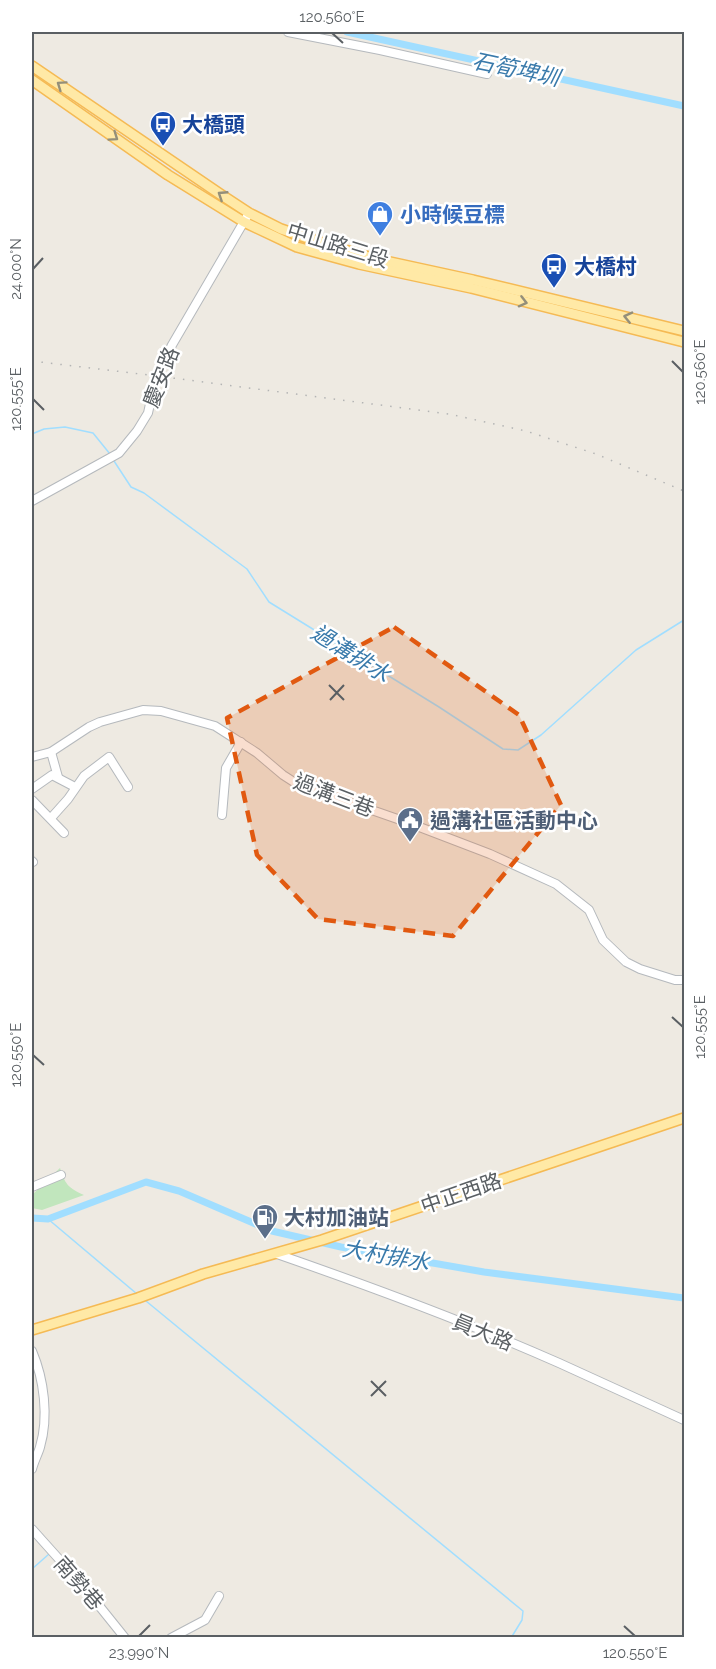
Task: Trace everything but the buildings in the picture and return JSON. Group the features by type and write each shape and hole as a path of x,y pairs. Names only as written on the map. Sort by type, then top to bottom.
{"main road":[{"name":"中山路三段","path":"32,66 174,164 249,213 281,229 361,255 684,331"},
{"name":"中山路三段","path":"32,80 168,174 244,222 297,247 358,264 471,288 684,342"},
{"name":"中正西路","path":"32,1330 138,1298 203,1274 322,1240 684,1118"}],"street":[{"path":"288,32 487,74"},
{"name":"慶安路","path":"32,501 119,453 137,431 148,413 155,381 172,345 249,213"},
{"name":"過溝三巷","path":"32,757 51,752 100,722 143,710 160,711 215,726 241,742 297,784 490,854 556,884 589,910 603,940 626,962 648,972 675,980 684,980"},
{"path":"222,815 226,768 241,742"},
{"path":"51,752 58,777"},
{"path":"51,818 84,776 109,757 128,787"},
{"path":"32,789 52,775 75,787"},
{"path":"32,800 64,832"},
{"path":"32,1187 61,1175"},
{"name":"員大路","path":"277,1254 359,1282 470,1326 558,1362 684,1420"},
{"path":"32,1351 38,1365 42,1385 45,1421 40,1447 32,1468"},
{"name":"南勢巷","path":"32,1532 84,1587 125,1638"},
{"path":"171,1638 205,1620 219,1596"}],"highlighted area":[{"path":"394,627 519,715 561,805 453,936 318,919 257,855 227,718"}],"green space":[{"path":"60,1168 68,1185 84,1195 42,1210 32,1208 32,1195"}],"waterway":[{"name":"石筍埤圳","path":"347,32 684,106"},
{"name":"過溝排水","path":"32,434 44,429 65,427 93,433 110,454"},
{"name":"過溝排水","path":"114,461 131,487 144,493 247,569 269,602 503,749 518,750 541,735 636,650 684,620"},
{"name":"大村排水","path":"32,1218 48,1219 146,1182 179,1191 272,1231 341,1247 484,1272 684,1298"},
{"path":"48,1219 137,1294"},
{"path":"146,1301 523,1611 522,1620 511,1638"},
{"path":"32,1569 49,1554"}],"railway":[{"path":"32,361 449,414 526,431 596,454 684,491"}],"place":[{"name":"大橋頭","path":"163,147"},
{"name":"小時候豆標","path":"380,237"},
{"name":"大橋村","path":"554,289"},
{"name":"過溝社區活動中心","path":"410,843"},
{"name":"大村加油站","path":"265,1240"}]}
